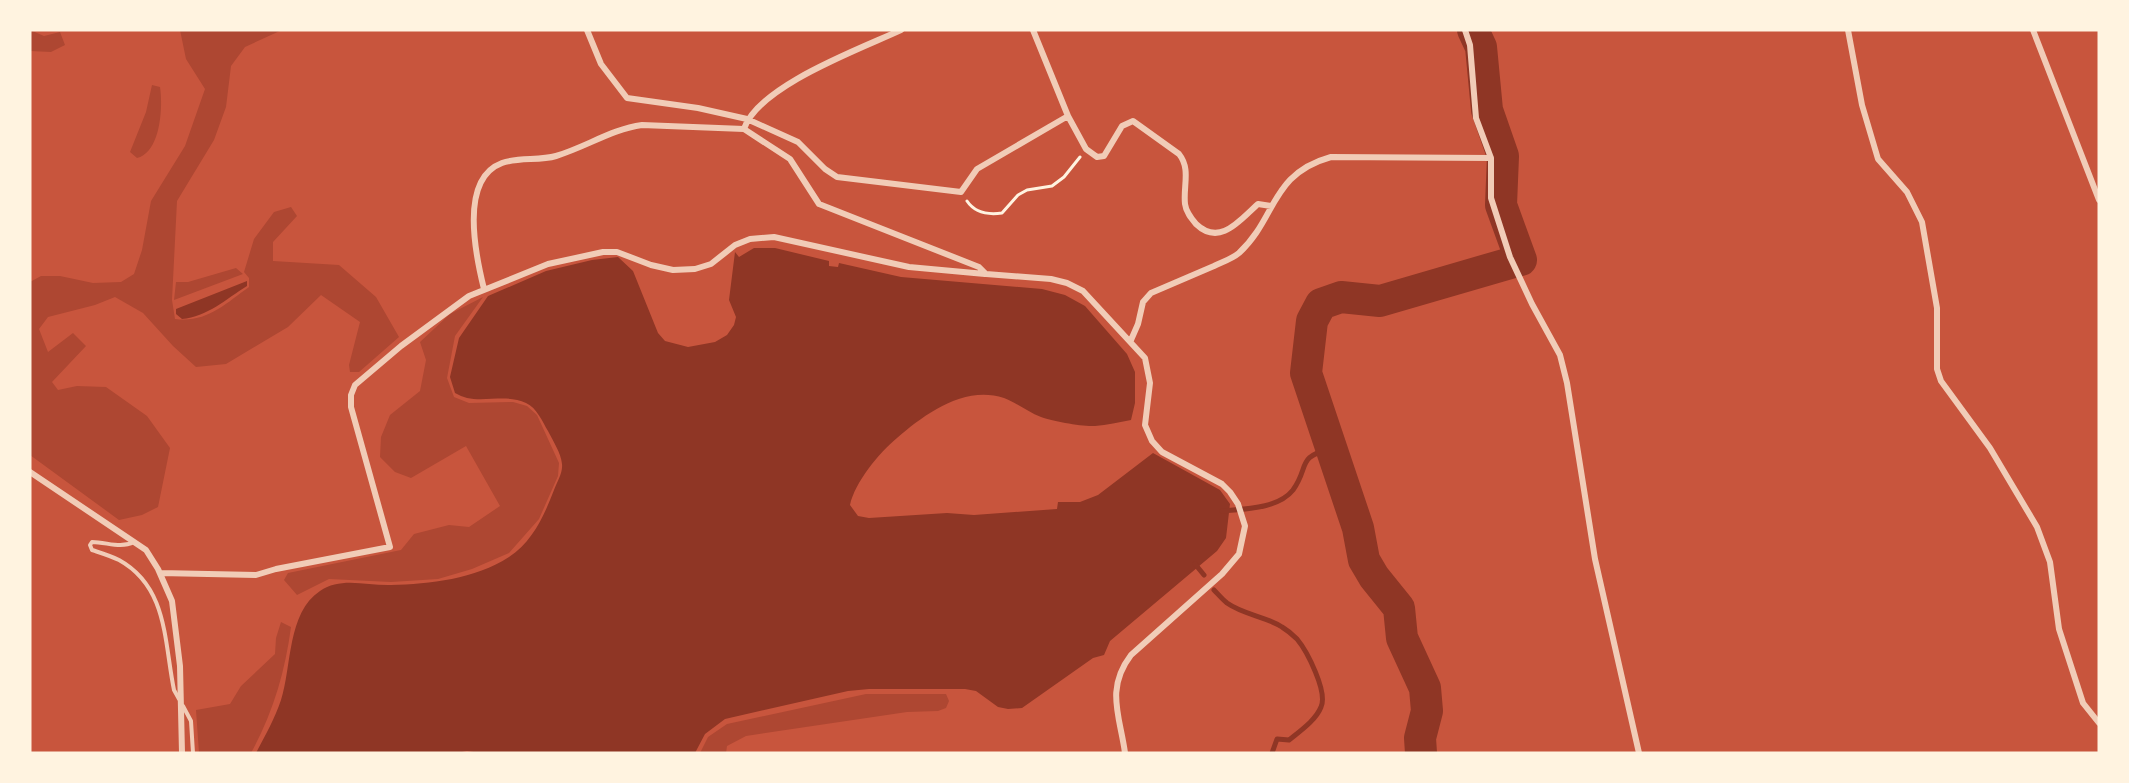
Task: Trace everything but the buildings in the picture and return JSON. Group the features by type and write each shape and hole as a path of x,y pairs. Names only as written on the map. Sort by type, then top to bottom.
{"street":[{"path":"587,30 601,64 627,98 698,108 747,119 798,142 825,169 837,177 961,192 977,169 1068,116"},
{"path":"744,129 747,119 765,101 798,78 901,30"},
{"path":"1033,30 1068,116 1086,150 1097,157 1104,156 1122,126 1133,121 1184,160 1185,205 1190,218 1202,229 1213,233 1227,231 1258,204 1271,206"},
{"path":"1465,30 1470,45 1476,118 1491,158 1491,198 1514,267 1560,355 1565,374 1595,559 1639,753"},
{"path":"1848,30 1862,105 1878,159 1907,192 1922,222 1937,308 1937,369 1941,381 1990,448 2037,527 2050,562 2062,639 2083,703 2099,723"},
{"path":"2033,30 2099,201"},
{"path":"484,289 474,240 475,211 477,194 484,179 492,170 502,163 555,156 627,127 642,125 744,129 790,159 819,204 979,267 986,274"},
{"path":"1131,340 1138,324 1143,302 1151,293 1236,256 1250,243 1285,185 1296,174 1317,161 1331,157 1491,158"},
{"path":"160,573 256,575 390,547 351,407 351,395 356,385 400,346 469,296 548,264 603,252 617,252 651,265 673,270 696,269 711,264 735,245 750,239 774,237 909,267 1051,279 1067,283 1083,291 1131,340 1145,358 1149,370 1150,383 1145,425 1152,441 1162,452 1222,484 1238,504 1245,526 1239,554 1222,574 1131,655 1124,664 1116,688 1115,704 1125,753"},
{"path":"30,472 146,550 160,573 172,601 180,666 182,753"}],"lane":[{"path":"135,542 126,546 99,542 92,542 90,545 92,550 120,561 152,590 160,608 174,690 191,721 193,753"}],"path":[{"path":"961,192 971,207 979,212 1002,213 1017,195 1026,190 1052,186 1086,150"}],"shaded area":[{"path":"30,30 44,36 60,32 65,45 51,52 30,51"},
{"path":"180,30 282,30 245,47 231,66 226,107 214,140 177,201 172,300 175,319 197,318 206,315 249,287 249,278 244,272 254,239 274,212 291,207 297,216 273,242 273,261 339,265 376,297 399,337 359,372 350,372 349,365 360,322 321,295 288,327 226,364 196,367 143,313 115,297 95,305 48,317 39,329 48,352 73,333 86,346 52,382 58,390 77,386 106,387 147,416 170,448 158,507 142,515 119,520 30,455 30,282 41,276 60,276 93,283 121,282 134,274 142,250 151,201 185,146 205,89 186,59"},
{"path":"152,85 160,87 159,127 151,147 137,158 130,152 146,112"},
{"path":"754,248 775,248 829,261 829,266 838,267 839,263 901,277 1042,289 1065,295 1085,306 1127,354 1135,372 1135,403 1131,420 1108,424 1076,425 1052,420 1036,415 1004,398 989,395 974,395 946,404 897,438 869,468 857,487 850,505 858,516 869,518 947,513 974,515 1057,509 1058,502 1080,502 1098,495 1153,453 1220,490 1230,504 1226,538 1217,551 1110,641 1104,655 1093,658 1022,708 998,707 976,691 965,689 869,689 848,691 725,719 705,734 695,753 480,753 467,751 457,753 256,753 281,700 296,626 309,601 320,591 328,586 346,583 391,585 437,582 482,571 517,551 531,536 542,518 562,471 562,464 557,447 539,415 530,405 519,400 474,399 461,396 455,393 450,377 459,338 488,296 546,271 592,260 618,257 633,271 658,333 665,341 688,347 715,342 727,335 734,325 736,317 729,300 735,252 739,257"},
{"path":"236,268 243,274 174,300 176,282 188,282"},
{"path":"247,281 247,286 200,315 182,319 176,314 176,309"},
{"path":"483,297 455,336 447,378 454,397 469,403 513,402 527,406 537,415 559,463 558,476 539,519 509,553 472,569 438,579 391,582 329,579 297,595 284,580 288,573 401,550 414,534 449,525 469,527 500,506 466,446 411,478 395,472 380,457 381,437 390,415 420,391 426,360 420,342 450,314"},
{"path":"281,622 291,627 285,660 272,707 251,753 199,753 196,710 230,704 241,686 275,654 276,638"},
{"path":"866,694 946,694 949,701 946,708 938,711 907,712 746,736 727,746 726,753 700,753 708,737 727,724"}],"waterway":[{"path":"1421,753 1420,738 1427,711 1425,688 1402,638 1399,608 1374,577 1364,560 1358,528 1306,373 1312,321 1321,304 1341,297 1380,301 1521,260 1501,205 1503,156 1487,110 1481,47 1473,30"},
{"path":"1222,511 1260,507 1279,501 1293,490 1308,459 1331,449"},
{"path":"1195,564 1204,575"},
{"path":"1214,590 1234,607 1275,623 1294,636 1306,653 1319,682 1322,692 1319,712 1289,740 1277,739 1272,753"}]}
